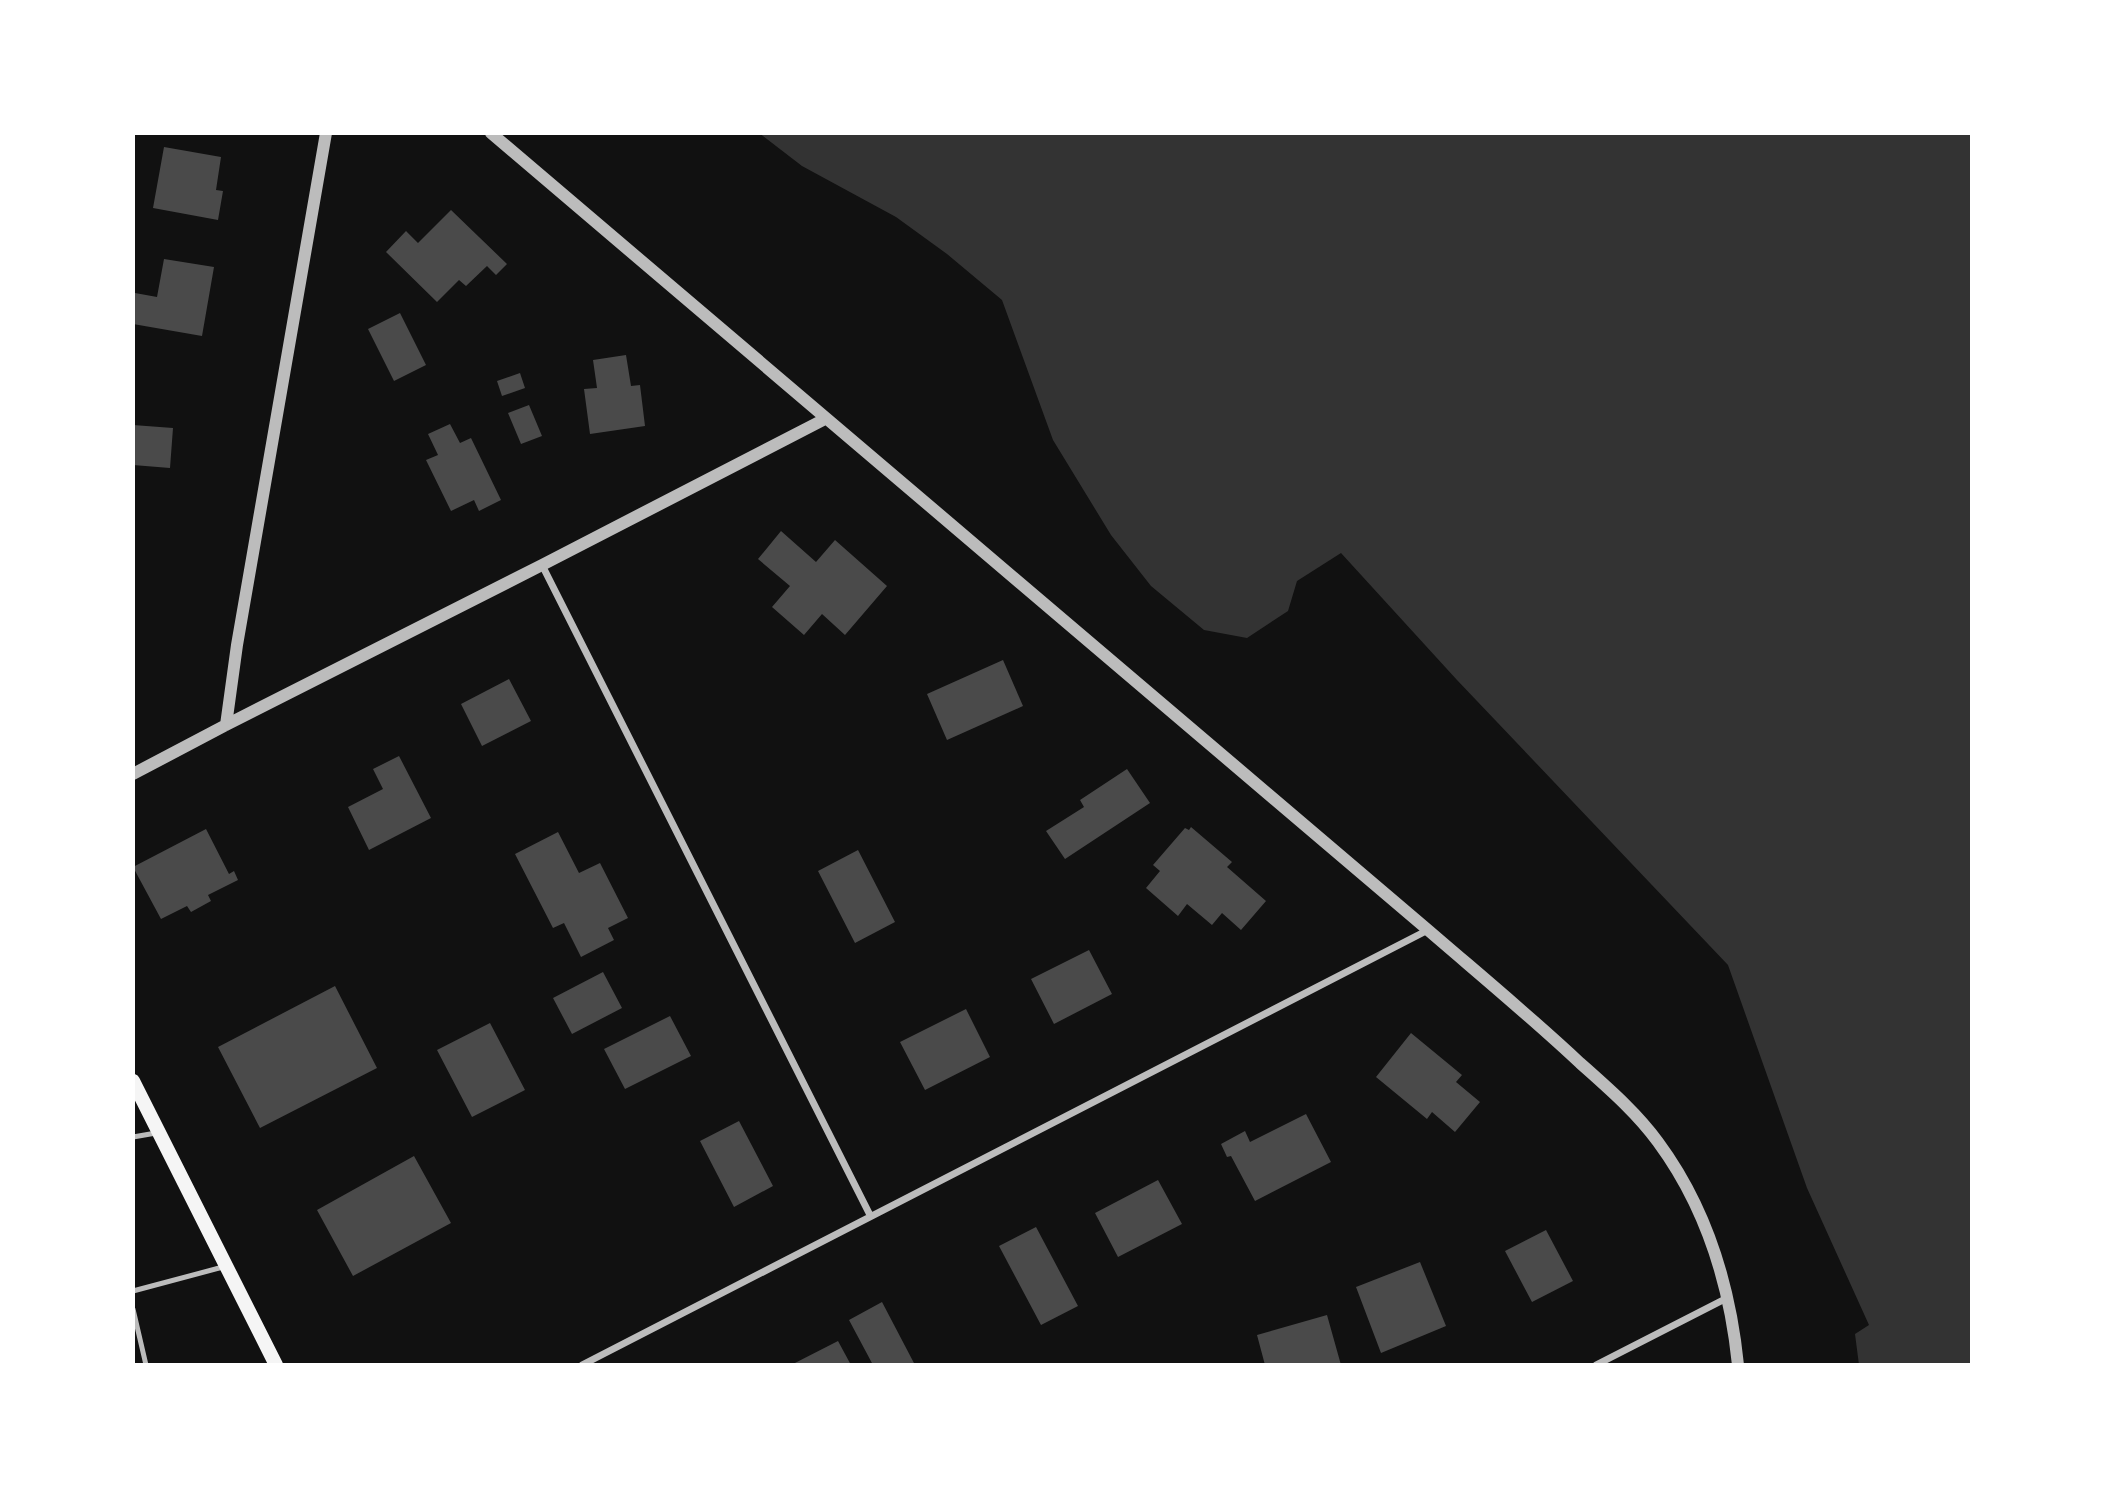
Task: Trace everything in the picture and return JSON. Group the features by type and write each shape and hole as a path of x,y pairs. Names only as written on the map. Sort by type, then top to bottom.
{"main road":[{"path":"133,1081 275,1365"}],"street":[{"path":"226,724 239,632 326,133"},
{"path":"491,133 1428,930 1556,1040 1631,1109 1659,1143 1693,1199 1710,1238 1728,1298 1738,1365"},
{"path":"133,774 825,419"},
{"path":"542,565 870,1215"},
{"path":"582,1365 1428,930"},
{"path":"1597,1365 1728,1298"}],"lane":[{"path":"133,1137 159,1132"},
{"path":"133,1291 226,1266"},
{"path":"133,1309 146,1365"}],"shaded area":[{"path":"759,133 1972,133 1972,1365 1859,1365 1855,1334 1869,1325 1807,1188 1728,965 1457,680 1341,553 1297,581 1288,611 1247,638 1204,630 1151,586 1111,535 1053,440 1002,300 947,254 896,217 802,166"}],"building":[{"path":"164,147 221,157 216,190 223,191 218,220 153,208"},
{"path":"451,210 507,264 496,275 487,266 466,286 459,280 437,302 386,252 406,231 418,243"},
{"path":"164,259 214,267 202,336 133,324 135,293 157,297"},
{"path":"400,313 426,365 394,381 368,329"},
{"path":"626,355 631,386 640,385 645,426 590,434 584,389 597,388 593,360"},
{"path":"520,373 525,388 502,396 497,381"},
{"path":"529,405 542,436 521,444 508,413"},
{"path":"450,424 460,443 471,438 501,500 479,511 474,500 451,511 426,460 438,455 428,434"},
{"path":"133,425 173,428 170,468 133,465"},
{"path":"781,531 816,562 835,540 887,586 845,635 822,614 804,635 772,607 790,586 758,559"},
{"path":"1003,660 1023,706 947,740 927,694"},
{"path":"509,679 531,721 482,746 461,704"},
{"path":"399,756 431,818 369,850 348,807 383,789 373,769"},
{"path":"1127,769 1150,803 1065,859 1046,831 1084,807 1080,800"},
{"path":"1191,827 1232,862 1227,867 1266,901 1241,930 1222,913 1212,925 1187,904 1178,916 1146,888 1160,871 1153,865 1185,828 1189,830"},
{"path":"206,829 229,874 234,871 238,880 208,895 211,901 191,912 187,906 161,919 133,867"},
{"path":"558,832 579,873 600,863 628,918 608,928 614,940 581,957 564,923 553,928 515,854"},
{"path":"858,850 895,922 855,943 818,871"},
{"path":"1089,950 1112,994 1054,1024 1031,979"},
{"path":"603,972 622,1008 572,1034 553,998"},
{"path":"335,986 377,1068 260,1128 218,1047"},
{"path":"966,1009 990,1057 925,1090 900,1042"},
{"path":"670,1016 691,1056 625,1089 604,1049"},
{"path":"490,1023 525,1090 472,1117 437,1050"},
{"path":"1411,1033 1462,1075 1456,1082 1480,1102 1455,1132 1432,1112 1427,1119 1376,1077"},
{"path":"1306,1114 1331,1162 1255,1201 1231,1156 1227,1157 1221,1144 1245,1131 1250,1142"},
{"path":"739,1121 773,1186 734,1207 700,1141"},
{"path":"414,1156 451,1223 353,1276 317,1210"},
{"path":"1158,1180 1182,1224 1118,1257 1095,1213"},
{"path":"1036,1227 1078,1306 1041,1325 999,1246"},
{"path":"1546,1230 1573,1281 1532,1302 1505,1251"},
{"path":"1420,1262 1446,1326 1381,1353 1356,1287"},
{"path":"882,1302 915,1365 873,1365 849,1320"},
{"path":"1327,1315 1341,1365 1265,1365 1257,1335"},
{"path":"838,1341 851,1365 791,1365"}]}
